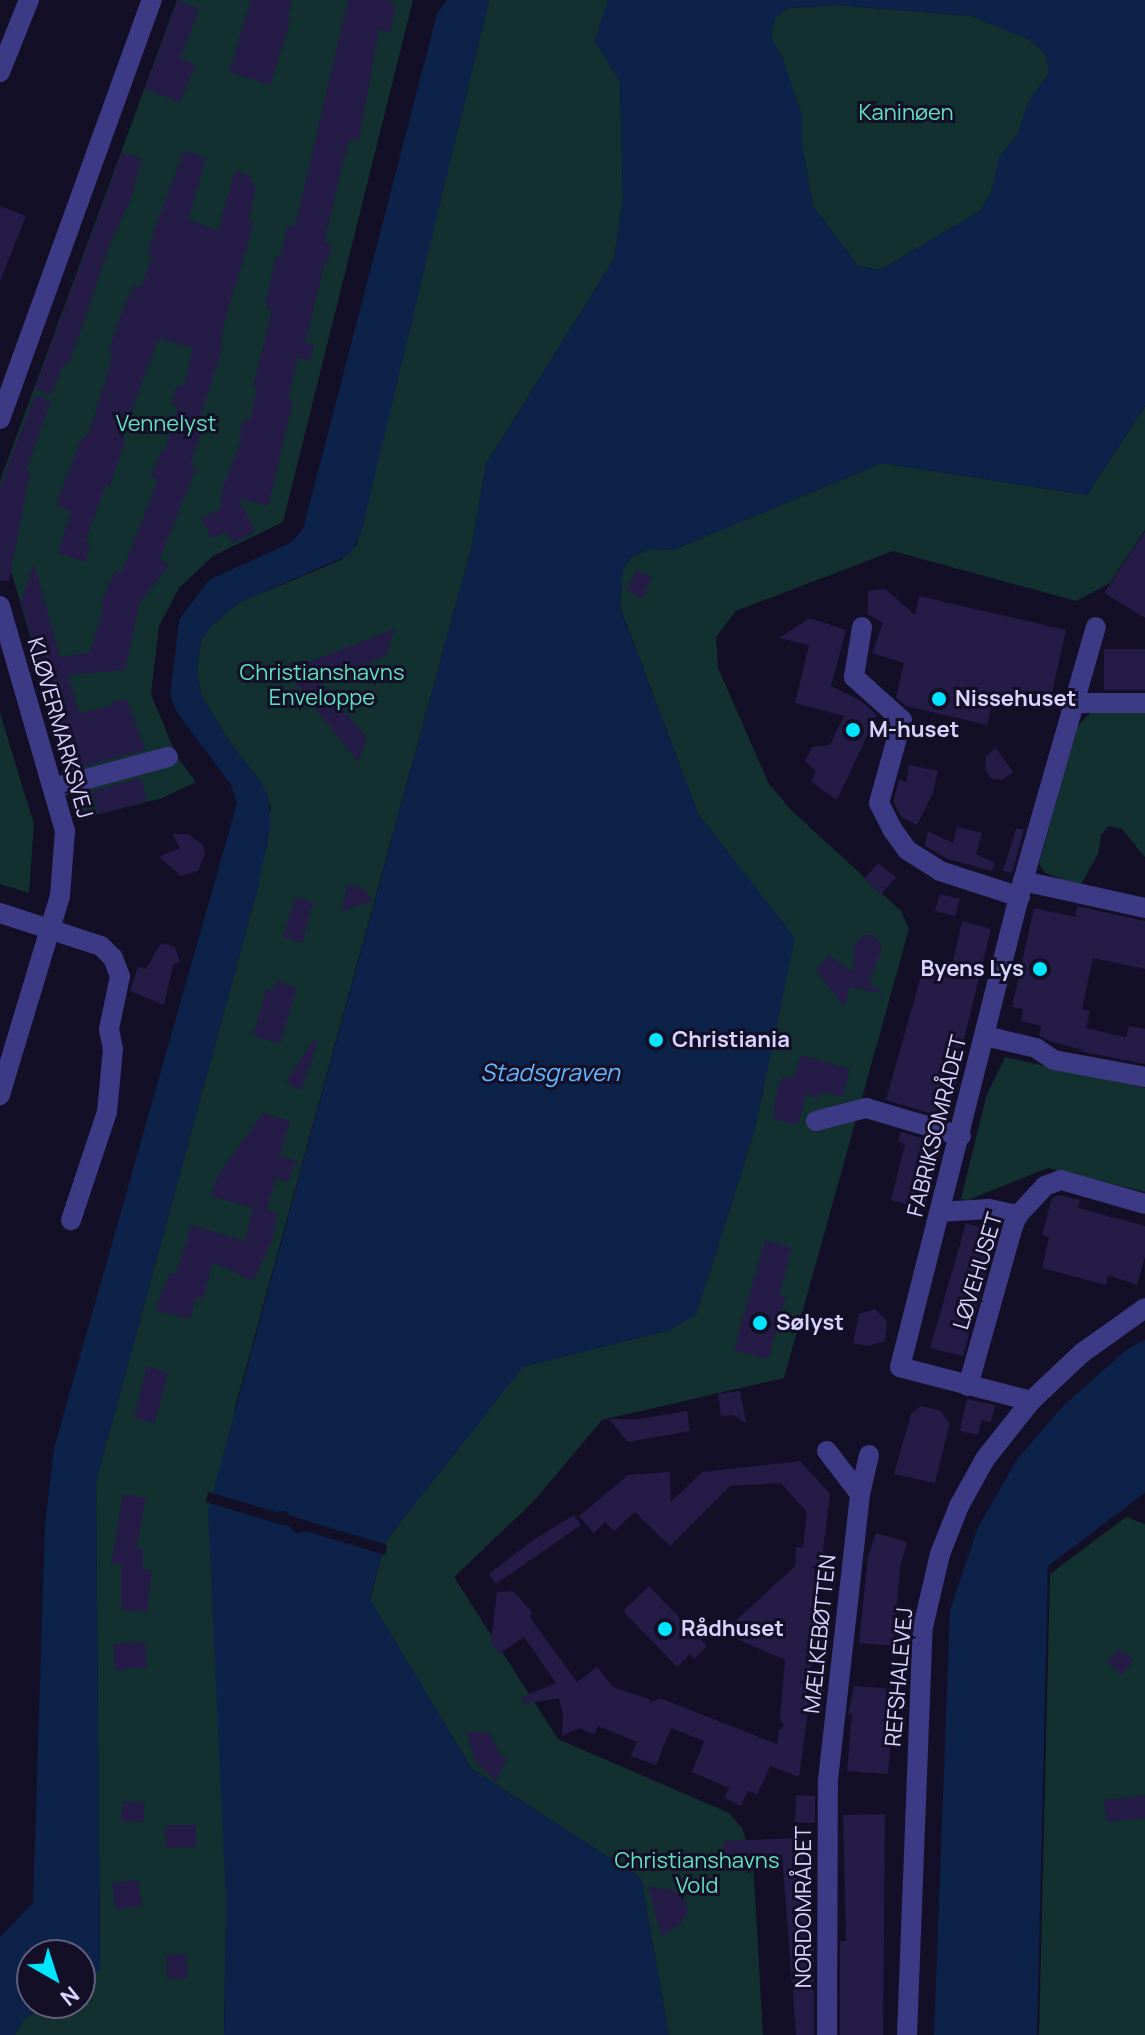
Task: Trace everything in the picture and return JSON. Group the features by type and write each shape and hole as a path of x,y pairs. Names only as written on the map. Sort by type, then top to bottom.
{"street":[{"path":"0,72 29,0"},
{"path":"0,419 152,0"},
{"name":"KLØVERMARKSVEJ","path":"0,606 65,831 65,855 51,929 0,1095"},
{"path":"862,627 854,677 902,720 879,803 907,850 940,871 1022,889 1145,908"},
{"name":"FABRIKSOMRÅDET","path":"968,1386 900,1367 1022,889 1072,703 1096,627"},
{"path":"1072,703 1145,703"},
{"path":"53,788 168,757"},
{"path":"0,913 101,946 113,958 120,976 109,1029 113,1049 107,1112 71,1220"},
{"path":"985,1036 1036,1048 1054,1060 1145,1077"},
{"path":"816,1121 866,1108 961,1136"},
{"name":"LØVEHUSET","path":"968,1386 1018,1215 1045,1186 1061,1180 1145,1204"},
{"path":"940,1212 989,1209 1018,1215"},
{"name":"REFSHALEVEJ","path":"907,2035 923,1627 940,1554 959,1506 985,1459 1031,1401 1082,1353 1145,1308"},
{"path":"968,1386 1031,1401"},
{"path":"827,1451 860,1494"},
{"name":"MÆLKEBØTTEN","path":"828,1780 860,1494 869,1455"},
{"name":"NORDOMRÅDET","path":"827,2035 828,1780"}],"green space":[{"name":"Vennelyst","path":"177,0 413,0 283,522 213,556 179,588 159,626 151,694 177,757 196,782 162,798 84,818 0,534 0,481"},
{"name":"Christianshavns Enveloppe","path":"489,0 608,0 595,41 620,82 623,198 614,259 486,464 472,546 235,1408 224,2035 15,2035 24,2019 96,2019 96,1972 100,1969 96,1481 258,887 271,808 260,781 231,744 201,695 197,670 201,640 213,624 240,602 341,560 357,544"},
{"name":"Kaninøen","path":"836,5 972,16 1030,40 1044,52 1048,63 1048,74 1029,101 1018,134 1000,156 991,192 980,211 880,270 858,266 813,206 802,145 802,115 771,38 775,18 788,8"},
{"name":"Christianshavns Vold","path":"1145,406 1145,530 1110,583 1076,601 893,551 736,611 716,637 718,668 769,784 791,810 901,911 909,929 784,1378 602,1420 534,1501 454,1577 558,1739 729,1813 742,1828 753,1861 763,2035 669,2035 641,1878 472,1769 370,1600 385,1542 523,1366 670,1330 706,1284 755,1129 794,938 698,814 620,607 623,569 631,557 650,549 673,550 882,463 1087,495"},
{"path":"1091,712 1145,713 1145,857 1122,829 1109,826 1101,835 1098,854 1080,886 1045,873 1039,864 1077,727"},
{"path":"0,713 34,824 29,893 0,884"},
{"path":"1005,1057 1145,1088 1145,1192 1048,1168 968,1200 961,1199 986,1097"},
{"path":"1126,1517 1145,1524 1145,2035 1039,2035 1050,1574"}],"water":[{"path":"447,0 489,0 361,533 349,555 240,602 213,624 201,640 197,670 201,695 268,795 271,825 258,887 96,1481 100,1969 96,1972 96,1939 16,1939 16,2019 24,2019 15,2035 0,2035 0,1937 33,1903 45,1524 54,1448 237,803 231,785 177,712 170,696 179,620 209,580 292,542 303,529 437,14"},
{"name":"Stadsgraven","path":"608,0 1145,0 1145,406 1087,495 882,463 673,550 650,549 631,557 623,569 620,608 698,814 795,938 755,1129 696,1315 670,1330 523,1367 385,1542 370,1599 472,1769 641,1878 669,2035 224,2035 226,1901 208,1510 472,546 486,464 614,259 623,198 620,82 595,41","holes":["836,5 972,16 1030,40 1043,52 1048,63 1048,74 1029,101 1018,134 1000,156 991,192 980,211 880,270 858,266 813,206 802,145 802,115 783,59 771,38 775,18 788,8"]},
{"path":"1145,1340 1145,1493 1048,1566 1037,2035 934,2035 950,1610 978,1527 1018,1458 1064,1405 1126,1350"}],"pier":[{"path":"208,1492 276,1512 285,1511 291,1516 387,1545 385,1555 306,1531 297,1534 290,1527 206,1502"}],"building":[{"path":"178,0 199,9 180,59 196,64 180,102 145,89"},
{"path":"251,0 292,0 287,18 291,19 270,85 229,72"},
{"path":"348,0 387,0 396,5 390,32 379,30 359,141 350,138 344,158 324,242 332,244 305,343 314,345 310,361 298,358 288,400 293,402 268,506 238,498 255,531 233,543 227,532 211,538 202,518 221,508 221,493 242,437 239,436 243,419 250,421 257,388 253,387 272,310 267,309 266,301 276,256 280,257 288,225 295,227"},
{"path":"184,151 206,158 188,219 218,231 235,171 252,176 250,182 256,184 249,220 254,222 226,317 220,346 223,347 201,415 206,417 190,465 196,468 160,558 169,565 140,602 125,670 68,675 79,713 112,706 112,702 127,699 145,750 71,770 21,601 34,564 60,657 90,652 104,605 101,603 115,570 121,573 144,517 157,480 151,476 161,451 164,452 178,406 171,404 177,385 184,387 193,348 159,338 121,438 126,439 110,486 106,485 85,541 91,543 85,562 58,553 71,511 56,505 80,441 88,435 106,380 113,351 109,350 122,311 134,285 141,287 152,256 148,254 155,227"},
{"path":"122,152 142,159 130,201 111,241 69,364 64,363 51,395 35,389"},
{"path":"0,206 26,216 1,279 0,279"},
{"path":"35,395 51,401 26,470 30,471 9,581 0,581 0,487"},
{"path":"1145,531 1145,618 1104,593"},
{"path":"636,570 652,577 643,598 627,591"},
{"path":"885,589 915,615 919,596 1066,630 1049,705 995,693 987,725 906,706 896,698 904,663 872,653 883,623 868,614 868,591"},
{"path":"810,618 846,630 831,686 861,701 877,715 837,800 811,782 816,771 805,761 812,747 830,745 844,716 795,703 809,645 779,638"},
{"path":"394,629 386,656 319,681 367,738 358,762 286,671"},
{"path":"1104,649 1145,649 1145,690 1104,690"},
{"path":"996,748 1013,772 1002,780 991,778 985,769 986,756"},
{"path":"909,765 938,771 933,793 917,825 901,817 893,802 899,779 906,782"},
{"path":"141,778 147,801 98,814 92,791"},
{"path":"957,827 982,833 976,854 995,863 992,871 948,859 925,846 928,831 953,843"},
{"path":"1016,828 1024,830 1012,873 1003,871"},
{"path":"172,834 188,834 203,845 205,854 198,871 181,876 159,857 180,848"},
{"path":"878,863 896,877 881,894 864,879"},
{"path":"348,884 365,889 373,901 341,911"},
{"path":"940,894 960,899 955,916 935,911"},
{"path":"295,897 313,902 302,943 283,937"},
{"path":"1077,906 1145,921 1145,969 1093,958 1082,1009 1090,1011 1086,1028 1126,1037 1129,1026 1145,1029 1145,1064 1079,1051 1083,1050 1049,1041 1039,1035 1041,1026 1021,1021 1023,1009 1012,1007 1034,908 1075,917"},
{"path":"962,921 991,929 960,1055 964,1056 945,1118 886,1100 923,969 950,976"},
{"path":"864,935 872,935 881,943 881,952 869,983 885,994 850,987 844,1007 816,970 829,955 853,972 854,945"},
{"path":"161,943 175,947 180,962 173,965 164,1005 130,991 138,967 146,969"},
{"path":"276,981 297,988 280,1044 253,1036 266,989 273,991"},
{"path":"314,1040 318,1042 301,1091 286,1081"},
{"path":"801,1055 850,1069 843,1097 820,1092 818,1098 806,1095 798,1125 773,1119 778,1085 784,1076 794,1078"},
{"path":"263,1113 290,1121 280,1156 297,1161 287,1182 276,1178 267,1210 277,1213 277,1220 272,1241 253,1281 213,1262 203,1299 196,1297 190,1319 155,1310 170,1273 176,1274 191,1225 245,1241 253,1208 211,1196 218,1175"},
{"path":"901,1132 942,1144 924,1209 891,1200 905,1144 898,1142"},
{"path":"1059,1195 1080,1200 1078,1208 1145,1226 1145,1257 1137,1285 1108,1275 1106,1285 1042,1268 1049,1237 1042,1235 1052,1198"},
{"path":"966,1223 998,1233 963,1356 930,1348"},
{"name":"Sølyst","path":"765,1240 792,1248 779,1295 786,1296 768,1359 734,1350"},
{"path":"875,1309 887,1321 885,1341 868,1346 853,1343 859,1314"},
{"path":"147,1366 168,1373 155,1423 134,1417"},
{"path":"740,1391 746,1423 733,1415 721,1416 718,1394"},
{"path":"967,1399 995,1405 991,1422 981,1420 978,1435 960,1431"},
{"path":"920,1406 940,1410 950,1423 935,1483 894,1474 911,1414"},
{"path":"687,1411 690,1431 628,1442 609,1419 640,1419"},
{"path":"800,1461 830,1494 811,1648 811,1686 825,1687 822,1713 808,1712 799,1777 770,1766 757,1795 748,1791 741,1806 724,1798 729,1788 692,1772 704,1741 671,1728 656,1765 631,1756 637,1742 598,1726 594,1734 579,1728 562,1736 563,1715 559,1698 524,1704 522,1697 556,1683 524,1637 499,1654 491,1643 497,1592 513,1591 533,1613 529,1616 577,1682 597,1667 613,1687 651,1700 649,1703 660,1698 777,1744 779,1730 784,1726 780,1718 785,1660 739,1640 731,1625 795,1566 796,1547 803,1548 807,1512 781,1483 730,1486 670,1546 635,1512 614,1531 605,1522 594,1533 579,1516 628,1475 670,1472 671,1502 702,1472"},
{"path":"123,1494 146,1498 136,1549 143,1549 143,1569 152,1570 147,1612 121,1610 121,1564 111,1564"},
{"path":"574,1515 581,1525 496,1584 489,1574 533,1540"},
{"path":"876,1533 907,1542 900,1568 893,1646 859,1643 868,1556"},
{"name":"Rådhuset","path":"649,1586 707,1646 694,1659 690,1654 677,1667 623,1611"},
{"path":"145,1642 147,1667 115,1670 113,1644"},
{"path":"1119,1648 1134,1660 1122,1675 1107,1662"},
{"path":"854,1686 895,1689 888,1774 847,1771 852,1714 848,1714"},
{"path":"467,1732 489,1732 501,1756 507,1759 496,1781 475,1760"},
{"path":"796,1795 815,1796 815,1823 795,1822"},
{"path":"1145,1795 1145,1818 1107,1822 1104,1800"},
{"path":"123,1801 145,1803 143,1822 121,1821"},
{"path":"885,1814 883,2035 840,2035 840,1941 846,1941 843,1815"},
{"path":"165,1825 196,1825 196,1847 166,1848"},
{"path":"802,1838 805,1892 814,1942 814,2035 796,2035 782,1855 724,1857 724,1841"},
{"path":"138,1880 142,1906 115,1909 112,1883"},
{"path":"648,1887 670,1889 684,1897 688,1911 680,1924 662,1936"},
{"path":"186,1954 188,1978 167,1979 166,1955"}],"place":[{"name":"Nissehuset","path":"939,699"},
{"name":"M-huset","path":"853,730"},
{"name":"Byens Lys","path":"1040,969"},
{"name":"Christiania","path":"656,1040"},
{"name":"Sølyst","path":"760,1323"},
{"name":"Rådhuset","path":"665,1629"}]}
